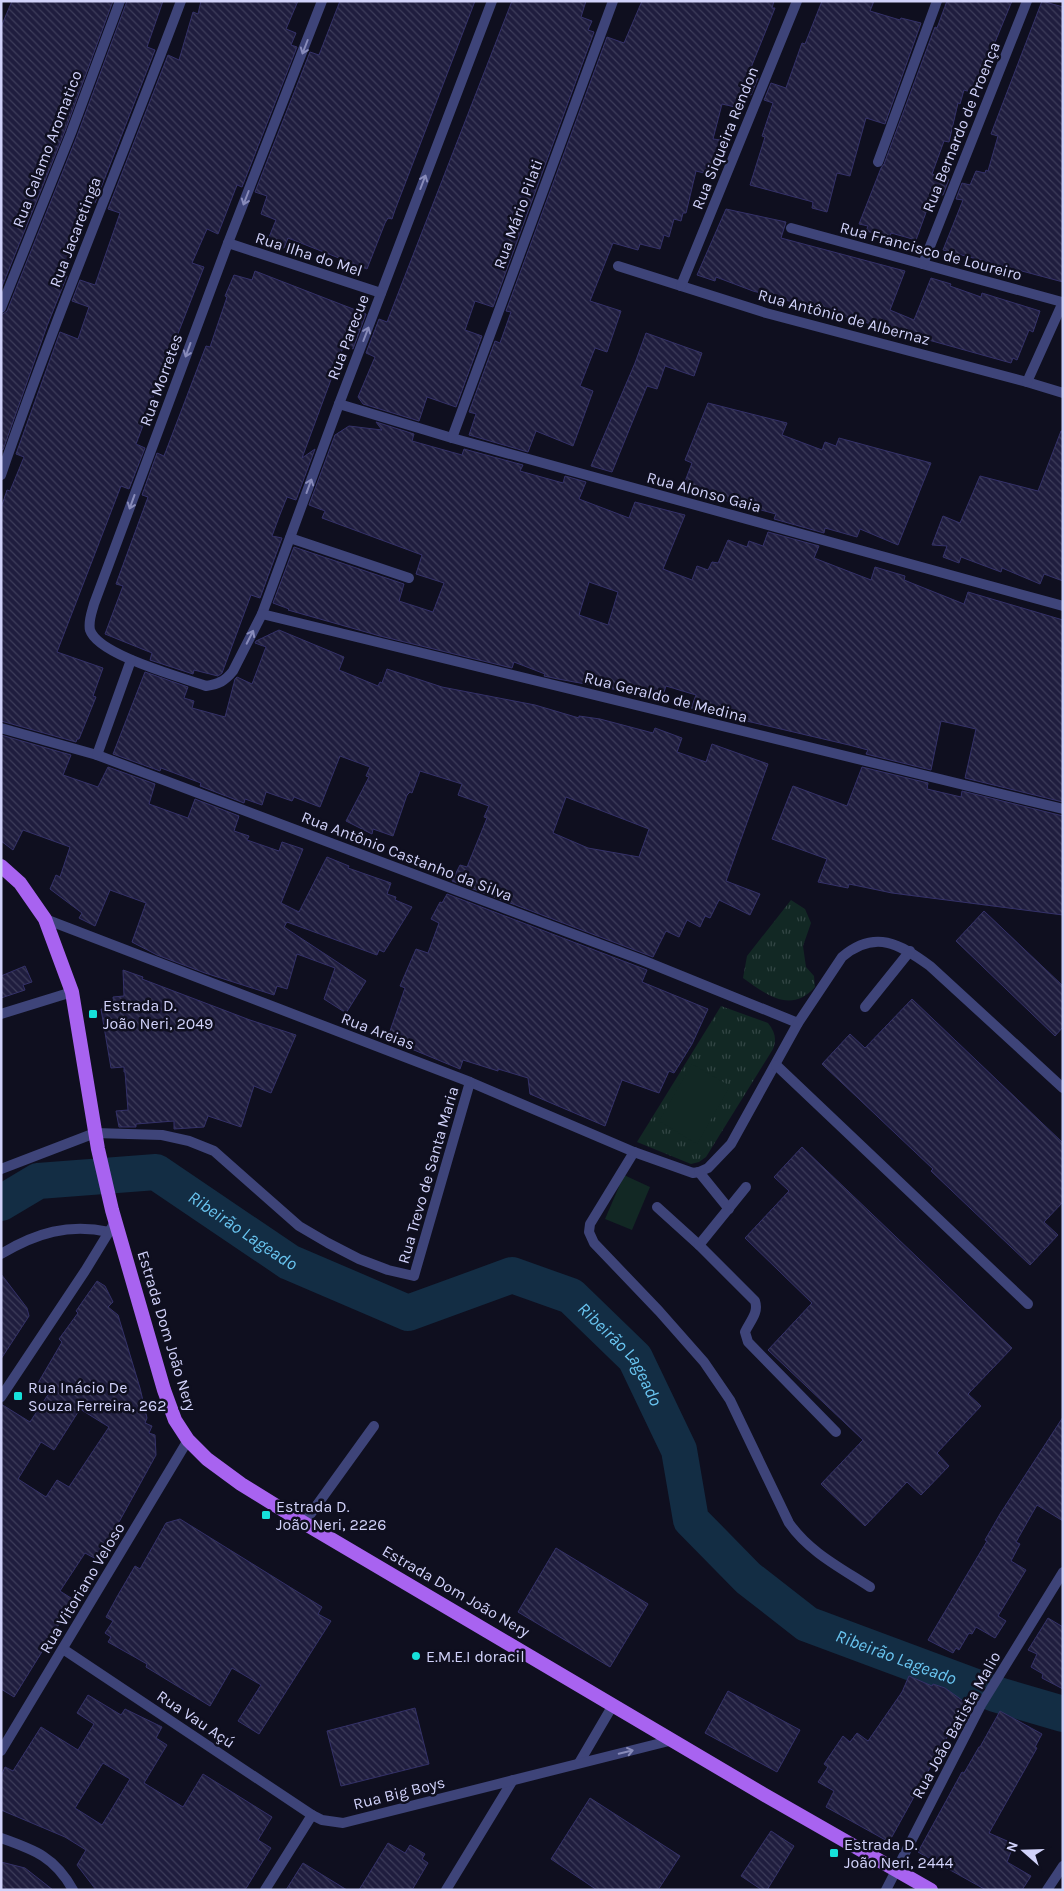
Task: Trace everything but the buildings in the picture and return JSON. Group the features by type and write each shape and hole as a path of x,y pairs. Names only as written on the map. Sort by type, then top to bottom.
{"main road":[{"name":"Estrada Dom João Nery","path":"1,866 20,883 45,920 72,992 112,1221 164,1390 175,1420 188,1440 207,1459 241,1484 304,1523 931,1890"}],"street":[{"name":"Rua Calamo Aromatico","path":"1,308 71,133 120,1"},
{"name":"Rua Jacaretinga","path":"1,475 24,410 181,1"},
{"name":"Rua Morretes","path":"226,679 217,684 206,686 131,660 106,648 95,639 90,629 90,618 228,242 322,1"},
{"name":"Rua Parecue","path":"226,679 233,671 262,614 339,404 492,1"},
{"name":"Rua Mário Pilati","path":"452,438 614,1"},
{"name":"Rua Siqueira Rendon","path":"681,286 797,1"},
{"path":"878,162 937,1"},
{"name":"Rua Bernardo de Proença","path":"923,264 1027,1"},
{"name":"Rua Francisco de Loureiro","path":"791,228 1063,302"},
{"name":"Rua Ilha do Mel","path":"228,242 381,293"},
{"name":"Rua Antônio de Albernaz","path":"618,266 766,313 1027,382 1063,394"},
{"path":"1027,382 1063,302"},
{"name":"Rua Alonso Gaia","path":"339,404 452,438 1063,606"},
{"path":"290,538 409,578"},
{"name":"Rua Geraldo de Medina","path":"262,614 1063,809"},
{"path":"97,755 131,660"},
{"name":"Rua Antônio Castanho da Silva","path":"1,728 97,755 642,960 798,1023"},
{"name":"Rua Areias","path":"45,920 470,1082 634,1152 685,1171 699,1172"},
{"path":"729,1209 699,1172 708,1168 731,1144 798,1023 842,957 865,942 879,941 896,944 910,951 930,966 1063,1088"},
{"path":"865,1007 910,951"},
{"path":"1,1014 72,992"},
{"path":"776,1065 1028,1304"},
{"name":"Rua Trevo de Santa Maria","path":"96,1133 162,1135 189,1141 214,1151 299,1226 359,1259 388,1270 414,1276 470,1082"},
{"path":"1,1169 96,1133"},
{"path":"634,1152 590,1224 590,1237 603,1254 704,1362 730,1400 789,1523 800,1538 818,1553 870,1587"},
{"path":"699,1245 746,1187"},
{"path":"657,1207 755,1300 757,1309 745,1332 748,1342 836,1432"},
{"path":"1,1254 14,1246 61,1230 89,1228 112,1221"},
{"path":"1,1397 85,1272 112,1221"},
{"path":"304,1523 374,1426"},
{"name":"Rua Vitoriano Veloso","path":"1,1751 188,1440"},
{"name":"Rua João Batista Malio","path":"886,1890 981,1704 1063,1572"},
{"name":"Rua Vau Açú","path":"63,1649 312,1815"},
{"path":"579,1763 613,1705"},
{"name":"Rua Big Boys","path":"312,1815 331,1822 343,1823 673,1740"},
{"path":"446,1890 513,1780"},
{"path":"265,1890 312,1815"},
{"path":"1,1838 47,1858 55,1864 73,1890"},
{"path":"1047,1890 1063,1866"}],"green space":[{"path":"791,900 805,909 811,923 803,946 806,967 814,976 815,987 806,995 788,1000 770,995 743,978 747,956"},
{"path":"721,1006 768,1023 774,1033 775,1042 773,1049 706,1157 699,1162 691,1164 637,1142"},
{"path":"692,1064 730,1086 697,1144 659,1121"},
{"path":"624,1175 650,1187 632,1230 605,1219"}],"waterway":[{"name":"Ribeirão Lageado","path":"1,1203 38,1181 156,1172 289,1262 408,1313 512,1275 571,1296 635,1358 679,1450 691,1520 748,1578 807,1624 995,1694 1063,1714"}],"place":[{"name":"Estrada D. João Neri, 2049","path":"93,1014"},
{"name":"Rua Inácio De Souza Ferreira, 262","path":"18,1396"},
{"name":"Estrada D. João Neri, 2226","path":"266,1515"},
{"name":"E.M.E.I doracil","path":"416,1656"},
{"name":"Estrada D. João Neri, 2444","path":"834,1853"}]}
